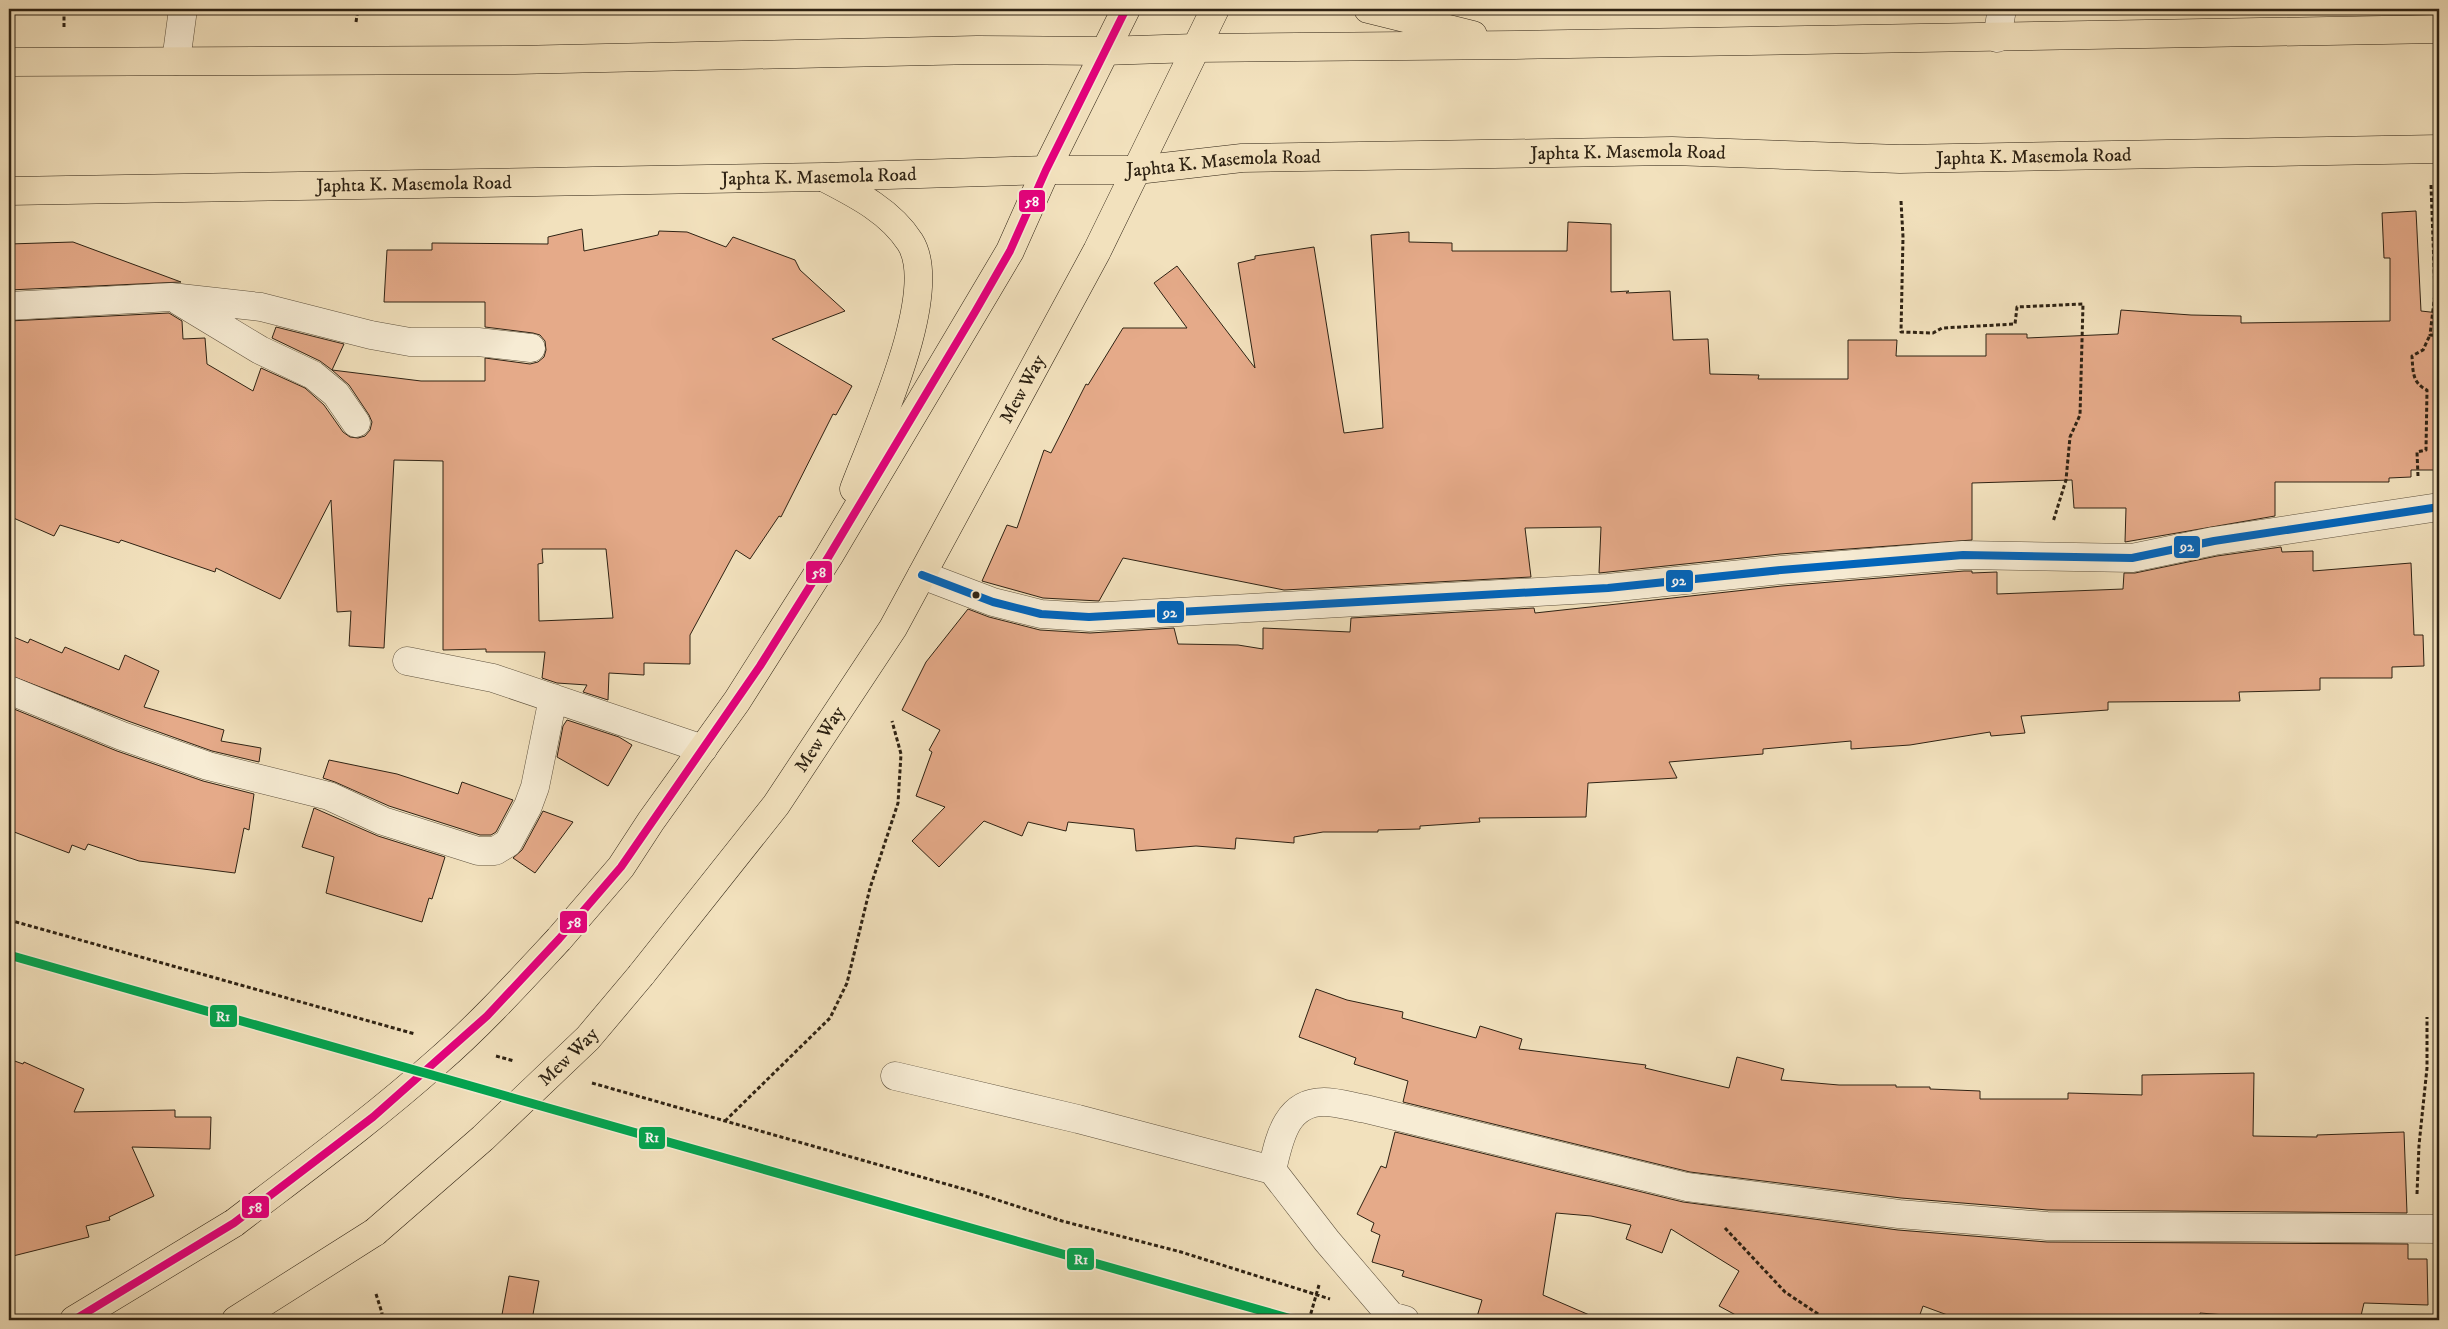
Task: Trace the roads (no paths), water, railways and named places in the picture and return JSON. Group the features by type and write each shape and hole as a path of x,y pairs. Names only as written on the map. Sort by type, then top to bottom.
{"main road":[{"path":"74,1320 234,1223 373,1117 487,1016 559,939 621,868 737,701 829,556 1010,251 1046,170 1103,51 1126,9"},
{"name":"Mew Way","path":"236,1320 375,1232 483,1138 588,1038 641,975 776,805 894,628 1097,251 1215,9"},
{"path":"1368,9 1515,45"},
{"path":"9,62 515,60 977,50 1103,51 1195,48 1997,38 2439,29"},
{"name":"Japhta K. Masemola Road","path":"9,191 823,177 1046,170 1137,170 1242,158 1672,152 1900,159 2435,149"},
{"path":"823,177 856,194 898,226 911,243 918,264 919,286 916,316 905,354 829,556"}],"street":[{"path":"176,61 183,9"},
{"path":"1997,38 2002,9"},
{"path":"9,306 171,297 261,307 371,335 410,342 478,342 531,348"},
{"path":"171,297 260,350 313,375 336,394 356,423"},
{"path":"922,575 993,602 1041,614 1089,617 1608,588 1781,570 1963,555 2132,558 2214,541 2429,508"},
{"path":"407,661 493,678 703,749"},
{"path":"9,690 122,736 208,766 329,796 383,821 478,851 495,851 508,843 528,806 535,787 553,698"},
{"path":"895,1076 1078,1119 1272,1170 1327,1241 1391,1316 1405,1320"},
{"path":"1272,1170 1281,1131 1291,1116 1304,1107 1323,1102 1366,1109 1687,1187 1899,1214 2047,1226 2428,1229"}]}
